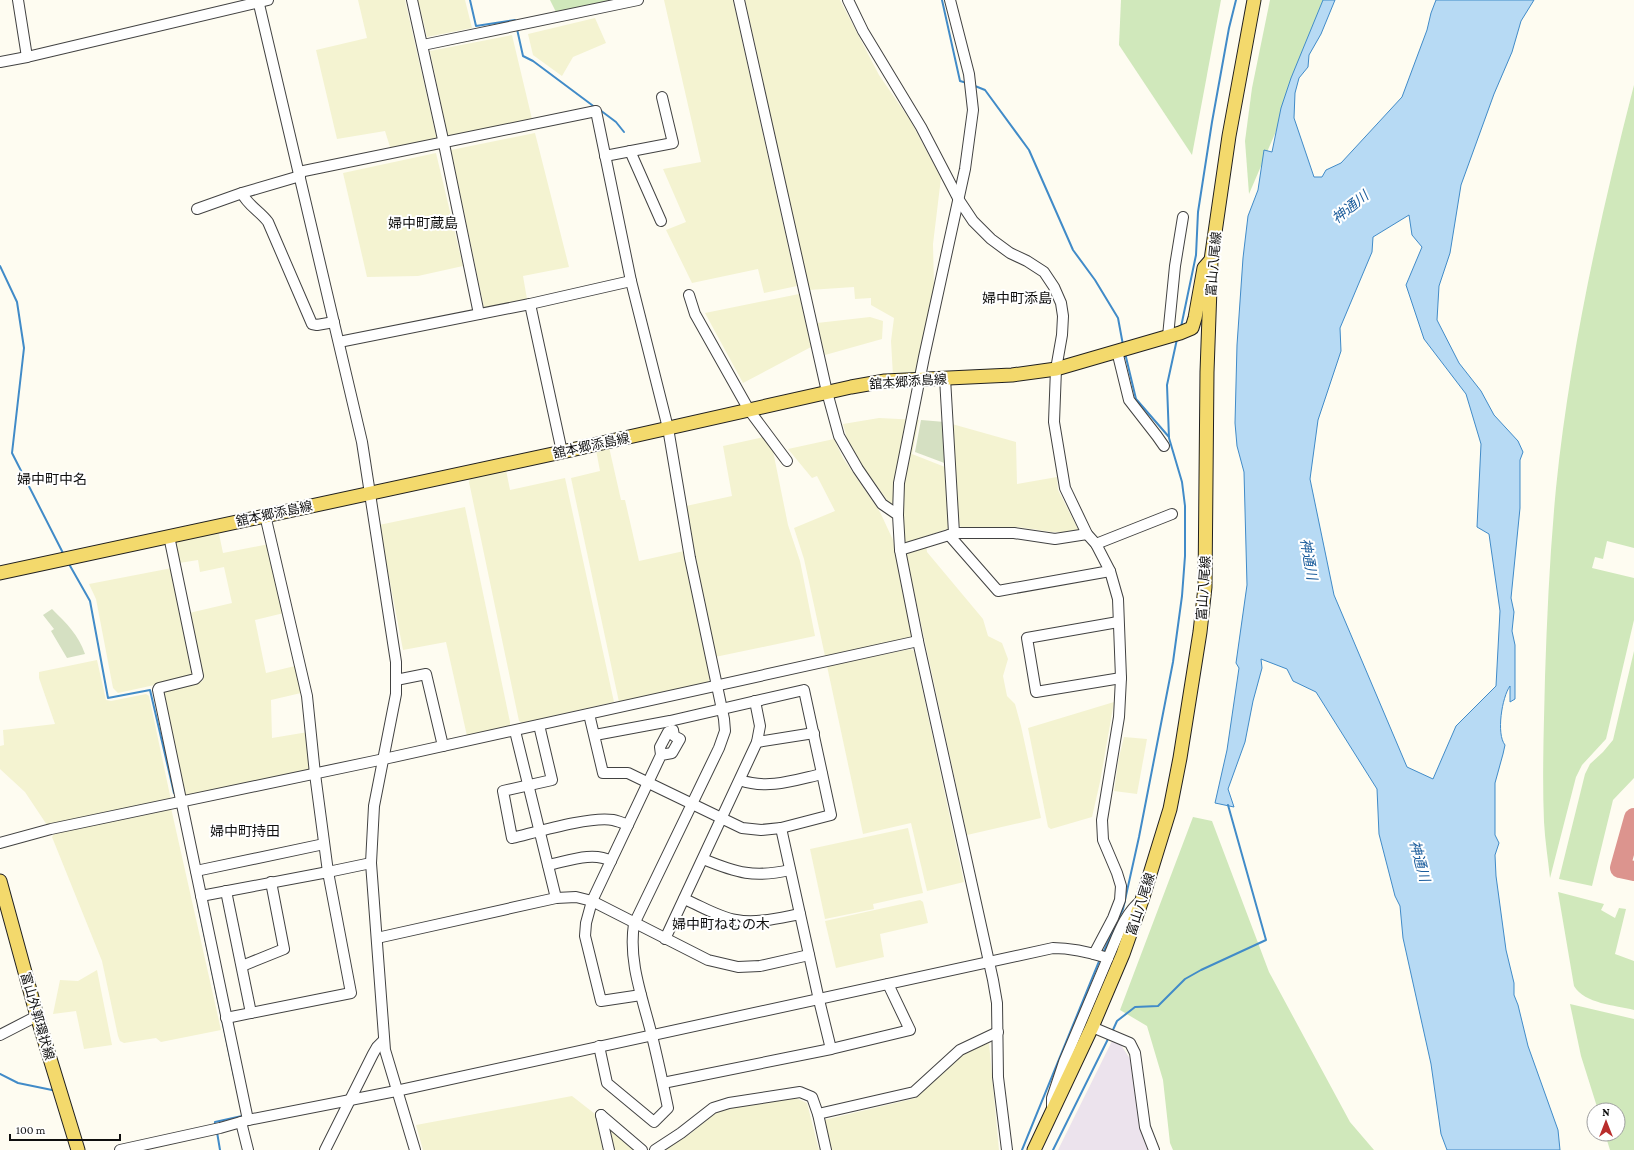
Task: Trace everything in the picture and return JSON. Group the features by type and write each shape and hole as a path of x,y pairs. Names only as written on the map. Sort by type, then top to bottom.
{"main road":[{"name":"富山八尾線","path":"1034,1150 1092,1027 1123,954 1142,900 1170,809 1205,587 1207,372 1211,260 1229,136 1254,0"},
{"path":"1176,334 1192,328 1204,268 1211,260"},
{"name":"舘本郷添島線","path":"0,573 562,452 827,392 885,381 1012,375 1056,369 1176,334"},
{"name":"富山外郭環状線","path":"0,881 37,1016 78,1150"}],"street":[{"path":"18,0 27,57"},
{"path":"412,0 423,45 479,314"},
{"path":"423,45 638,0"},
{"path":"738,0 827,392 839,436 858,469 882,504 898,514"},
{"path":"848,0 863,31 921,127 959,200 973,221 991,239 1010,253 1027,260 1044,272 1054,287 1061,303 1063,316 1062,335 1056,369 1054,422 1065,488 1087,534 1096,544 1110,571 1118,599 1121,678 1119,717 1102,820 1104,840 1109,856 1118,873 1121,886 1120,900 1052,1098 1052,1111"},
{"path":"950,0 969,74 973,110 959,200 927,342 899,483 898,514 900,550 918,641 997,1003 998,1078 1007,1150"},
{"path":"0,62 27,57 261,1 299,174 362,442 396,662 396,694 374,806 371,863 385,1050 396,1091 415,1150"},
{"path":"605,156 673,143 662,97"},
{"path":"197,208 299,174 596,111 630,281 668,428 690,558 725,731 719,748 634,924 632,952 668,1108 654,1122 607,1083 599,1046"},
{"path":"630,151 661,221"},
{"path":"242,193 245,200 262,213 268,222 312,324 317,325 334,322"},
{"path":"1176,334 1175,266 1183,217"},
{"path":"339,342 530,304 630,281"},
{"path":"689,295 695,314 749,410 787,461"},
{"path":"530,304 562,452"},
{"path":"1117,351 1129,400 1164,446"},
{"path":"945,378 952,534 998,591 1110,571"},
{"path":"1096,544 1172,514"},
{"path":"226,1018 351,992 328,872 314,774 307,696 265,515"},
{"path":"900,550 952,534 1014,534 1055,539 1087,534"},
{"path":"169,536 198,676 195,680 159,688 158,690 226,1018 245,1121 248,1150"},
{"path":"1118,622 1027,638 1036,692 1121,678"},
{"path":"0,843 51,829 515,731 918,641"},
{"path":"396,680 426,674 442,746"},
{"path":"589,714 603,773 628,774 648,782 742,828 761,830 781,828 831,815 804,690 721,708 672,725 595,735"},
{"path":"665,939 723,818 757,742 760,726 755,701"},
{"path":"539,725 552,780 503,792 512,838 587,821 605,819 615,820 628,825"},
{"path":"641,995 601,1001 585,936 586,923 592,901 661,756 660,747 672,725"},
{"path":"515,731 556,898"},
{"path":"757,742 814,733"},
{"path":"740,780 756,784 772,784 822,774"},
{"path":"781,828 831,1049"},
{"path":"196,870 324,844"},
{"path":"548,865 594,856 604,857 611,861"},
{"path":"703,859 732,871 751,874 771,874 790,870"},
{"path":"201,896 371,863"},
{"path":"242,966 284,949 271,882"},
{"path":"226,891 251,1013"},
{"path":"377,938 556,898 576,897 592,901 634,924 708,960 738,967 760,966 809,956"},
{"path":"684,899 723,917 737,920 764,921 800,914"},
{"path":"1101,956 1123,924 1133,906 1142,900"},
{"path":"120,1150 245,1121 396,1091 1053,948 1068,948 1101,956"},
{"path":"663,1083 831,1049 910,1030 888,984"},
{"path":"0,1035 37,1016"},
{"path":"1092,1027 1130,1043 1135,1053 1146,1127 1154,1150"},
{"path":"818,1114 914,1092 960,1050 998,1032"},
{"path":"325,1150 373,1054 384,1040"},
{"path":"655,1150 681,1133 713,1108 729,1103 800,1092 812,1097 818,1114 826,1150"},
{"path":"609,1150 601,1115 642,1150"}],"shaded area":[{"path":"1112,1041 1121,1045 1134,1065 1142,1131 1148,1150 1058,1150"}],"green space":[{"path":"358,0 405,0 437,140 391,150 385,131 337,139 316,50 367,38"},
{"path":"418,0 465,0 472,28 427,37"},
{"path":"550,0 611,0 556,12"},
{"path":"664,0 733,0 797,286 764,293 758,269 692,283 666,230 686,222 663,169 701,162"},
{"path":"745,0 840,0 879,75 910,120 941,178 933,244 935,331 919,375 893,376 891,341 894,318 871,305 871,298 855,299 854,287 809,290"},
{"path":"1121,0 1221,0 1192,155 1119,45"},
{"path":"1270,0 1324,0 1277,129 1249,194 1245,141 1252,88"},
{"path":"595,18 606,43 573,57 562,76 533,55 528,34"},
{"path":"512,35 532,119 448,138 430,51"},
{"path":"1634,85 1634,548 1607,541 1603,559 1595,557 1592,568 1634,578 1634,620 1606,739 1582,765 1576,777 1550,878 1544,822 1543,750 1548,606 1556,488 1569,386 1578,336 1609,185"},
{"path":"535,133 569,267 523,276 527,299 484,308 451,150"},
{"path":"436,153 463,266 418,276 367,277 343,173"},
{"path":"799,294 811,347 743,383 705,313"},
{"path":"870,317 883,321 882,339 825,355 817,323"},
{"path":"879,418 919,420 912,454 945,467 950,528 906,543 890,504 859,461 848,442 843,424"},
{"path":"921,420 945,422 947,464 915,452"},
{"path":"952,424 1016,442 1017,484 1057,477 1058,490 1079,531 1052,532 1018,527 961,527 959,525"},
{"path":"764,437 772,446 788,525 800,561 815,636 715,657 686,506 732,496 723,446"},
{"path":"834,439 843,458 880,512 893,540 912,633 910,639 825,656 804,559 794,528 835,511 817,476 812,478 788,449"},
{"path":"609,447 621,500 625,500 639,561 684,551 710,678 708,682 619,702 571,478 600,471 596,450"},
{"path":"506,470 510,490 565,478 614,702 522,723 519,721 469,482 471,477"},
{"path":"465,507 510,722 510,727 467,736 446,642 403,650 379,525"},
{"path":"218,529 223,553 269,544 284,613 255,620 266,673 295,666 301,693 271,700 272,738 308,732 311,767 308,771 187,797 184,795 163,692 165,689 203,681 189,613 232,603 224,567 200,572 198,560 179,563 175,543 176,539"},
{"path":"926,545 927,552 983,619 988,636 1002,643 1008,659 1003,676 1007,696 1015,704 1041,818 967,835 906,555 907,552"},
{"path":"172,568 195,672 191,677 118,693 113,688 96,599 89,584"},
{"path":"52,609 75,635 85,654 67,658 51,631 54,629 43,615"},
{"path":"910,649 914,651 964,882 927,891 911,823 863,834 827,666"},
{"path":"1634,651 1634,778 1613,800 1592,886 1559,879 1585,774 1590,764 1613,740"},
{"path":"97,660 106,700 111,701 146,694 149,696 171,800 47,825 25,792 0,769 0,746 4,745 3,730 55,724 39,678 39,672"},
{"path":"1114,702 1100,782 1092,817 1051,829 1048,827 1028,728"},
{"path":"1124,737 1147,739 1137,794 1114,791 1119,757"},
{"path":"171,808 221,1030 161,1042 156,1038 124,1043 120,1041 118,1036 102,961 52,837 55,833"},
{"path":"1193,817 1212,821 1269,972 1350,1122 1374,1150 1173,1150 1170,1143 1163,1080 1147,1026 1120,1010"},
{"path":"908,828 923,893 873,904 874,909 825,919 810,849"},
{"path":"1558,892 1604,904 1601,910 1615,918 1619,908 1626,909 1615,954 1634,961 1634,1010 1601,1003 1585,997 1574,986"},
{"path":"920,900 923,902 928,923 880,934 884,957 836,968 825,921"},
{"path":"97,970 112,1045 84,1049 76,1011 53,1014 60,980 78,981"},
{"path":"1570,1004 1634,1019 1634,1150 1610,1150 1608,1142 1626,1142 1626,1102 1595,1102 1581,1056"},
{"path":"989,1043 999,1150 830,1150 824,1120 916,1098 963,1053"},
{"path":"572,1096 595,1114 603,1150 423,1150 416,1125"},
{"path":"796,1098 807,1103 819,1150 663,1150 690,1134 719,1110"},
{"path":"608,1126 638,1150 613,1150"}],"water":[{"name":"神通川","path":"1323,0 1335,0 1321,34 1309,55 1308,67 1299,78 1295,93 1294,118 1314,177 1322,177 1326,170 1341,163 1402,97 1427,30 1436,0 1534,0 1521,21 1512,52 1494,94 1461,185 1450,253 1439,286 1437,320 1459,363 1481,391 1494,415 1518,441 1523,452 1520,460 1520,508 1511,598 1514,612 1512,631 1515,645 1515,699 1510,702 1510,686 1507,691 1501,716 1501,733 1502,740 1505,745 1495,783 1495,835 1499,843 1495,855 1496,876 1506,950 1514,983 1514,995 1518,1005 1528,1046 1558,1130 1560,1150 1447,1150 1441,1134 1431,1064 1403,938 1400,906 1395,896 1379,834 1377,789 1316,692 1293,681 1287,669 1261,659 1262,668 1253,701 1245,742 1228,789 1234,807 1215,803 1227,750 1239,668 1236,663 1247,585 1244,472 1237,446 1235,423 1237,345 1243,258 1248,216 1258,190 1264,150 1272,152 1281,108 1291,78","holes":["1409,215 1412,235 1422,247 1406,285 1424,339 1466,394 1481,444 1477,527 1489,534 1500,611 1496,686 1456,726 1433,779 1407,767 1334,595 1310,479 1318,420 1341,351 1340,328 1372,252 1373,237"]}],"waterway":[{"path":"470,0 476,26 515,20 515,23"},
{"path":"942,0 960,81 967,83"},
{"path":"1181,327 1196,255 1198,212 1212,122 1229,28 1236,0"},
{"path":"517,29 523,56 533,61 596,108"},
{"path":"975,86 985,90 1029,150 1073,250 1095,280 1118,318 1123,345"},
{"path":"600,110 616,122 624,132"},
{"path":"0,266 17,302 24,348 12,453 64,555"},
{"path":"1103,953 1123,909 1139,837 1173,662 1182,596 1185,556 1185,506 1182,482 1169,438 1167,385 1177,339"},
{"path":"1125,353 1136,399 1169,437"},
{"path":"69,564 90,601 108,698 150,690 174,793"},
{"path":"1112,1032 1117,1021 1135,1007 1158,1006 1185,979 1266,940 1228,805"},
{"path":"198,904 234,1076"},
{"path":"1022,1150 1100,959"},
{"path":"1053,1150 1109,1037"},
{"path":"0,1074 18,1083 52,1090"},
{"path":"215,1125 215,1122 242,1116 242,1114"},
{"path":"217,1132 220,1150"}],"taxiway":[{"path":"1634,818 1620,868 1634,871"}],"district":[{"name":"婦中町蔵島","path":"423,223"},
{"name":"婦中町添島","path":"1017,298"},
{"name":"婦中町中名","path":"52,479"},
{"name":"婦中町持田","path":"245,831"},
{"name":"婦中町ねむの木","path":"721,924"}]}
